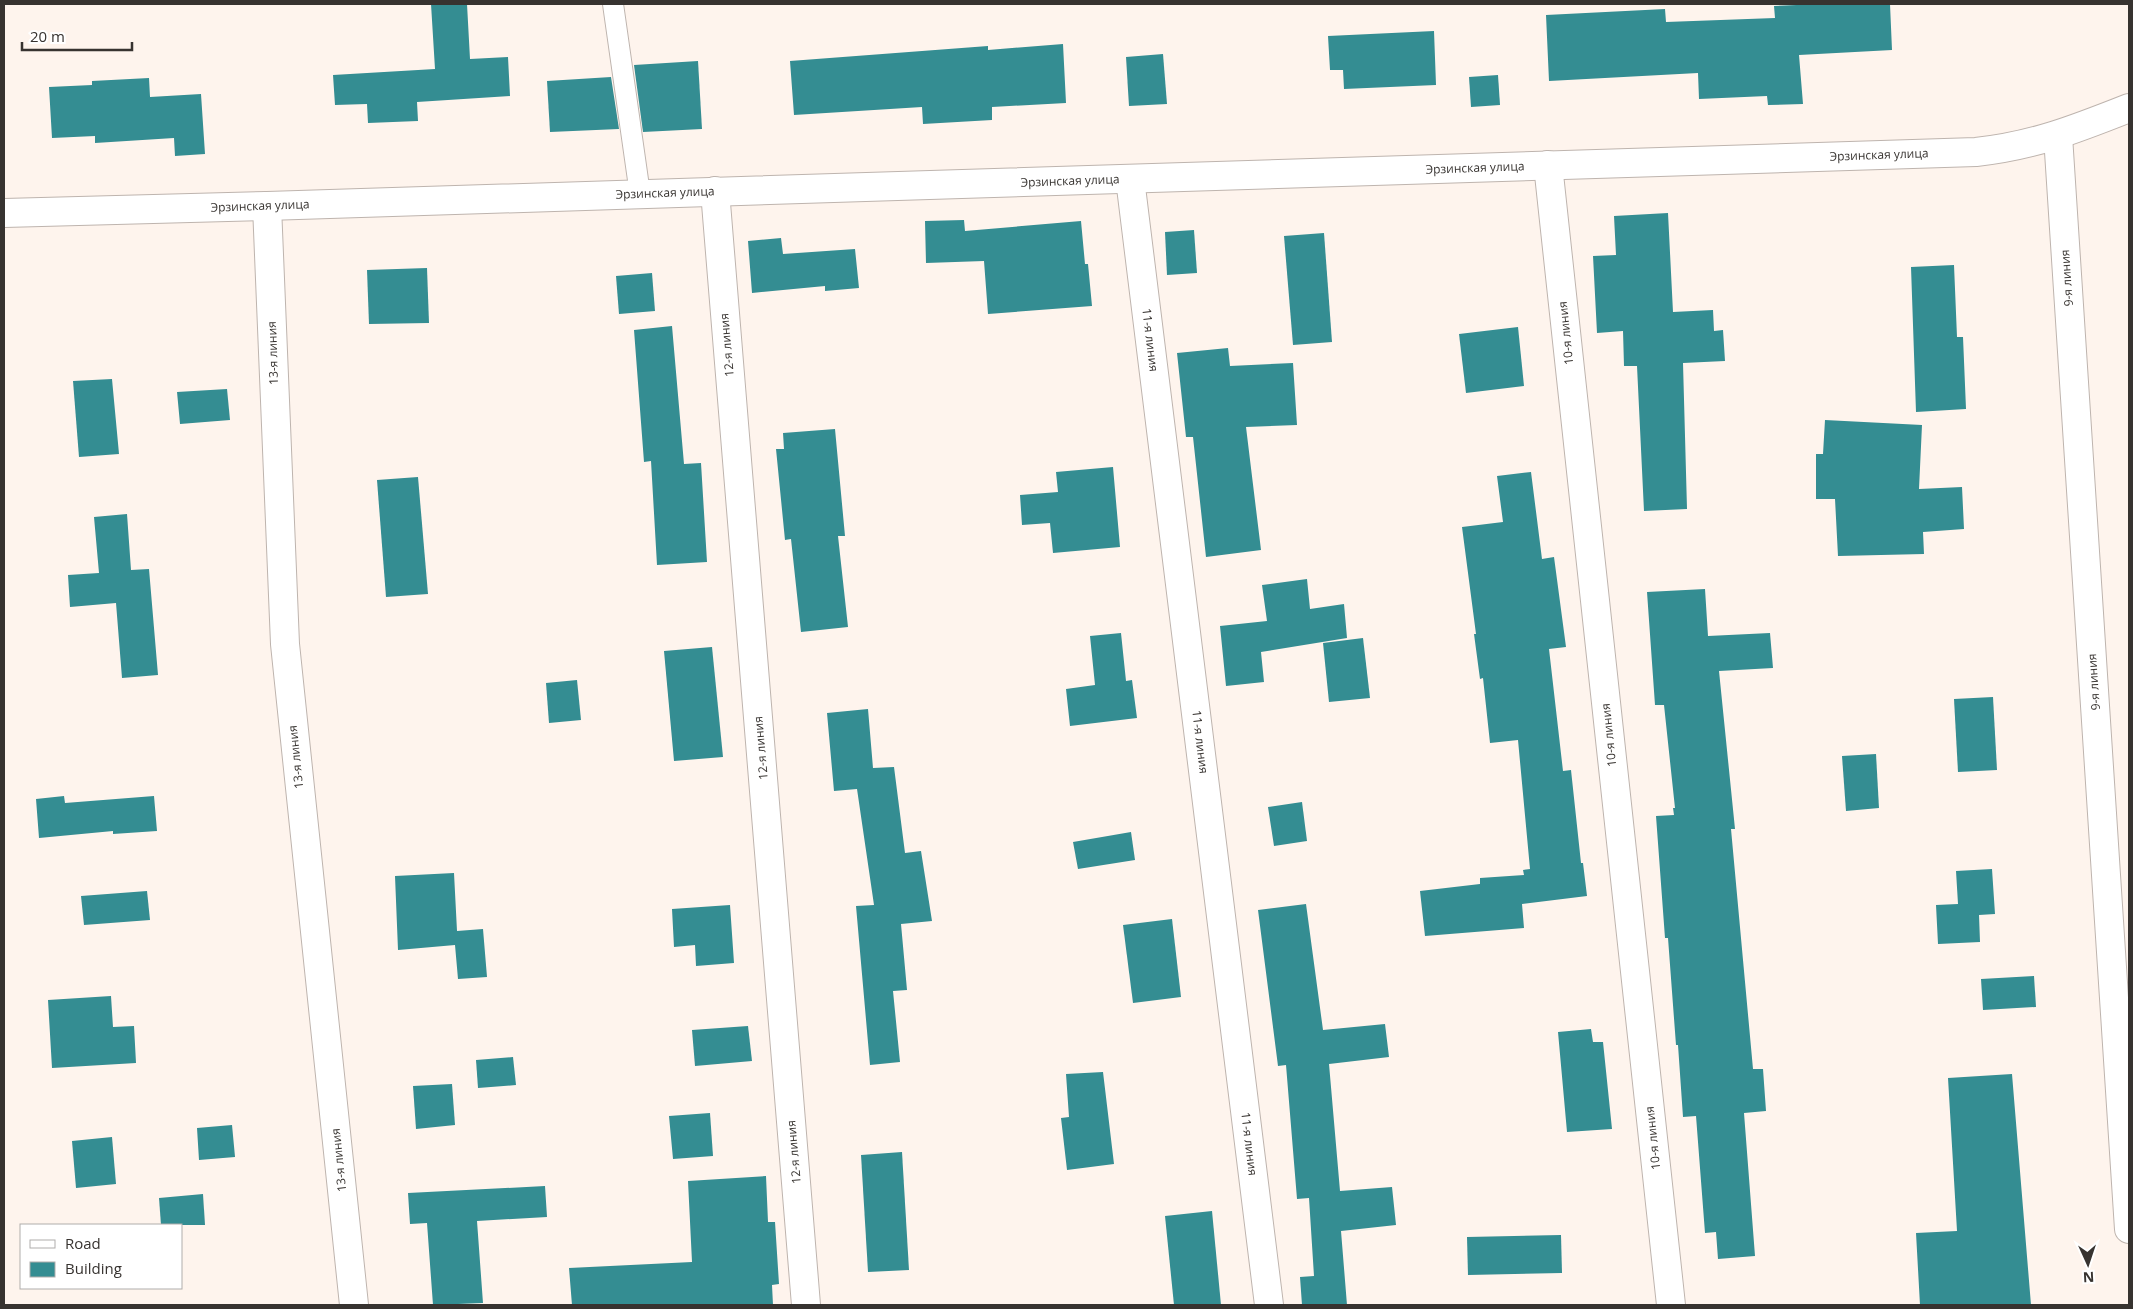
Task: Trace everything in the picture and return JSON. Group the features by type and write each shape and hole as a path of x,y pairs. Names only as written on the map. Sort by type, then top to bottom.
{"street":[{"name":"Эрзинская улица","path":"4,213 1976,152 2010,148 2058,136 2129,108"},
{"name":"9-я линия","path":"2058,136 2129,1228"},
{"name":"10-я линия","path":"1548,166 1671,1305"},
{"name":"11-я линия","path":"1130,179 1269,1305"},
{"name":"12-я линия","path":"715,191 806,1305"},
{"name":"13-я линия","path":"267,206 284,644 354,1305"}],"lane":[{"path":"613,4 640,194"}],"building":[{"path":"431,4 467,4 470,59 508,57 510,96 417,102 418,121 368,123 367,104 335,105 333,75 435,69"},
{"path":"1890,4 1892,50 1799,55 1803,104 1768,105 1767,96 1699,99 1698,73 1549,81 1546,15 1665,9 1666,22 1775,18 1774,6"},
{"path":"1434,31 1436,85 1344,89 1343,70 1330,70 1328,36"},
{"path":"1063,44 1066,103 992,107 992,120 923,124 922,107 794,115 790,61 988,46 988,50"},
{"path":"1163,54 1167,104 1129,106 1126,57"},
{"path":"698,61 702,129 643,132 634,65"},
{"path":"1498,75 1500,105 1471,107 1469,77"},
{"path":"611,77 619,129 550,132 547,81"},
{"path":"149,78 150,97 201,94 205,154 175,156 174,138 95,143 95,136 52,138 49,87 92,85 92,81"},
{"path":"1668,213 1673,312 1713,310 1714,331 1723,330 1725,361 1683,363 1687,509 1644,511 1637,366 1624,366 1623,331 1597,333 1593,256 1616,255 1614,216"},
{"path":"964,220 965,231 1081,221 1085,264 1088,264 1092,306 988,314 984,261 926,263 925,221"},
{"path":"1194,230 1197,273 1167,275 1165,232"},
{"path":"1324,233 1332,342 1293,345 1284,236"},
{"path":"781,238 783,254 855,249 859,288 825,291 825,286 752,293 748,241"},
{"path":"1954,265 1957,337 1963,337 1966,409 1916,412 1911,267"},
{"path":"427,268 429,323 369,324 367,270"},
{"path":"652,273 655,311 619,314 616,276"},
{"path":"672,326 684,464 701,463 707,562 657,565 651,461 644,462 634,330"},
{"path":"1518,327 1524,386 1466,393 1459,334"},
{"path":"1228,348 1230,366 1293,363 1297,425 1246,427 1261,550 1206,557 1193,437 1186,437 1177,353"},
{"path":"112,379 119,454 79,457 73,381"},
{"path":"227,389 230,420 180,424 177,392"},
{"path":"1825,420 1922,425 1919,489 1962,487 1964,529 1923,532 1924,554 1838,556 1835,499 1816,499 1816,454 1823,454"},
{"path":"835,429 845,536 838,536 848,627 801,632 791,539 785,540 776,449 784,449 783,433"},
{"path":"1113,467 1120,547 1053,553 1050,523 1022,525 1020,495 1058,492 1056,472"},
{"path":"1531,472 1542,559 1554,557 1566,647 1549,649 1563,771 1571,770 1581,863 1583,863 1587,896 1522,904 1524,928 1425,936 1420,891 1480,884 1480,878 1524,875 1523,870 1530,869 1518,740 1490,743 1483,678 1480,679 1474,634 1476,634 1462,527 1503,522 1497,476"},
{"path":"418,477 428,594 386,597 377,480"},
{"path":"127,514 131,570 149,569 158,675 122,678 116,603 70,607 68,575 99,573 94,517"},
{"path":"1307,579 1310,609 1344,604 1347,638 1261,652 1264,682 1226,686 1220,626 1267,621 1262,585"},
{"path":"1705,589 1708,636 1770,633 1773,668 1719,671 1735,829 1731,829 1753,1069 1763,1069 1766,1111 1744,1113 1755,1256 1718,1259 1716,1232 1705,1233 1696,1116 1683,1117 1668,938 1665,938 1656,816 1674,815 1673,808 1675,808 1664,705 1655,705 1647,592"},
{"path":"1121,633 1126,681 1132,680 1137,718 1070,726 1066,689 1095,685 1090,636"},
{"path":"1363,638 1370,698 1329,702 1323,643"},
{"path":"712,647 723,757 674,761 664,651"},
{"path":"577,680 581,720 549,723 546,683"},
{"path":"1993,697 1997,770 1958,772 1954,699"},
{"path":"868,709 873,768 894,767 905,853 921,851 932,921 901,924 907,990 893,991 900,1062 870,1065 856,906 874,905 857,789 834,791 827,713"},
{"path":"1876,754 1879,808 1846,811 1842,756"},
{"path":"64,796 65,803 154,796 157,831 113,834 113,831 39,838 36,799"},
{"path":"1302,802 1307,841 1274,846 1268,807"},
{"path":"1131,832 1135,860 1078,869 1073,842"},
{"path":"1992,869 1995,914 1979,915 1980,942 1938,944 1936,905 1958,904 1956,871"},
{"path":"454,873 457,931 483,929 487,977 458,979 455,945 398,950 395,876"},
{"path":"147,891 150,920 84,925 81,896"},
{"path":"1306,904 1323,1030 1385,1024 1389,1057 1329,1064 1340,1191 1392,1187 1396,1225 1341,1231 1347,1305 1302,1305 1300,1277 1314,1276 1309,1198 1297,1199 1286,1065 1278,1066 1258,910"},
{"path":"730,905 734,963 696,966 695,945 674,947 672,909"},
{"path":"1172,919 1181,997 1133,1003 1123,925"},
{"path":"2034,976 2036,1007 1983,1010 1981,979"},
{"path":"111,996 113,1027 134,1026 136,1063 52,1068 48,1000"},
{"path":"748,1026 752,1061 695,1066 692,1030"},
{"path":"1591,1029 1593,1042 1603,1042 1612,1129 1567,1132 1558,1032"},
{"path":"513,1057 516,1085 478,1088 476,1060"},
{"path":"1103,1072 1114,1164 1067,1170 1061,1118 1069,1117 1066,1074"},
{"path":"2012,1074 2031,1305 1920,1305 1916,1233 1957,1231 1948,1078"},
{"path":"452,1084 455,1125 416,1129 413,1086"},
{"path":"710,1113 713,1156 673,1159 669,1116"},
{"path":"232,1125 235,1157 199,1160 197,1128"},
{"path":"112,1137 116,1184 76,1188 72,1141"},
{"path":"902,1152 909,1270 868,1272 861,1155"},
{"path":"766,1176 768,1222 775,1222 779,1284 772,1285 773,1305 572,1305 569,1268 692,1262 688,1181"},
{"path":"545,1186 547,1217 477,1221 483,1303 433,1305 427,1223 410,1224 408,1193"},
{"path":"203,1194 205,1225 161,1224 159,1198"},
{"path":"1212,1211 1221,1305 1174,1305 1165,1216"},
{"path":"1561,1235 1562,1273 1468,1275 1467,1237"}]}
